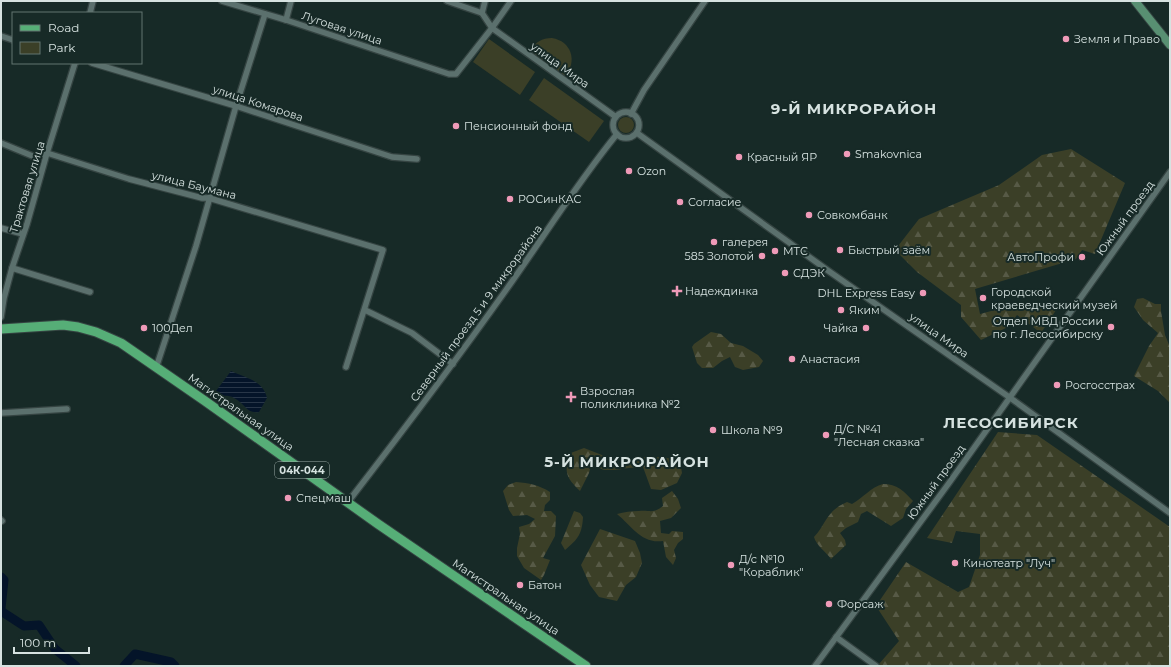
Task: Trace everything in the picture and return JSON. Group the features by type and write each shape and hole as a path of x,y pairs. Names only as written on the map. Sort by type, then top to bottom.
{"main road":[{"name":"Магистральная улица","path":"1,329 63,325 78,327 110,338 156,368 378,524 586,666"}],"street":[{"path":"90,12 93,1"},
{"name":"Луговая улица","path":"222,1 286,20 449,74 456,74 492,28"},
{"path":"286,20 291,1"},
{"path":"447,1 482,13 492,28 511,1"},
{"path":"482,13 485,1"},
{"path":"631,114 644,90 705,1"},
{"path":"1136,1 1170,45"},
{"path":"156,368 196,246 236,106 265,14"},
{"name":"улица Мира","path":"492,28 616,117"},
{"path":"1,36 12,40"},
{"name":"Трактовая улица","path":"1,317 4,298 12,268 75,64"},
{"name":"улица Комарова","path":"95,64 236,106 392,157 417,159"},
{"path":"623,113 631,114 637,118 639,123 637,133 632,137 621,137 617,134 613,126 616,117 623,113"},
{"name":"улица Мира","path":"637,133 830,272 1009,396 1170,513"},
{"name":"Северный проезд 5 и 9 микрорайона","path":"348,502 507,289 598,157 617,134"},
{"name":"улица Баумана","path":"1,143 35,157 47,153 128,179 202,198 209,198 383,250 365,310"},
{"name":"Южный проезд","path":"815,666 948,483 1170,172"},
{"path":"1,228 23,234"},
{"path":"12,268 90,292"},
{"path":"346,368 365,310 412,333 452,364"},
{"path":"1,413 67,409"},
{"path":"836,637 876,666"}],"green space":[{"path":"552,38 564,43 570,52 572,58 571,64 565,76 530,51 539,41"},
{"path":"489,39 535,72 520,95 473,62"},
{"path":"544,78 604,121 589,142 529,100"},
{"path":"626,117 632,119 634,125 632,131 626,133 620,131 618,125 620,119"},
{"path":"1071,149 1125,183 1095,254 1082,250 1076,259 975,289 980,314 1021,303 1060,304 1041,333 1017,315 1008,327 981,340 961,317 961,305 917,272 895,250 919,219 999,185 1042,155"},
{"path":"1143,298 1155,304 1161,304 1165,335 1170,347 1170,403 1158,391 1134,376 1149,346 1158,333 1143,320 1134,307 1137,299"},
{"path":"711,332 721,334 731,343 743,346 758,355 763,361 759,367 743,370 735,367 730,357 713,368 702,368 697,363 692,347"},
{"path":"998,432 1037,435 1170,527 1170,666 882,666 879,664 899,641 876,606 906,562 958,592 969,587 980,555 980,534 956,531 952,543 927,538"},
{"path":"584,448 602,455 624,467 645,457 663,457 680,461 682,473 677,483 661,490 651,489 643,467 604,470 591,465 589,473 580,491 569,478 567,461 568,454"},
{"path":"516,482 534,485 550,492 550,500 545,505 544,511 551,511 556,516 555,536 543,558 550,560 541,580 524,568 517,556 520,534 519,527 529,524 535,519 527,515 513,516 509,510 503,491 508,485"},
{"path":"879,485 892,485 900,489 913,501 906,509 903,518 891,526 867,511 861,514 858,522 840,533 845,540 846,545 831,559 819,546 814,537 835,509 847,502 852,504 856,502"},
{"path":"672,491 678,499 681,508 671,518 660,521 661,533 669,534 672,531 683,532 683,539 678,543 674,550 676,558 673,565 666,557 663,541 649,540 643,537 617,514 631,511 657,510 663,506 662,498"},
{"path":"574,511 580,513 583,517 582,528 573,543 565,550 561,543"},
{"path":"600,529 635,541 640,553 642,563 636,577 626,585 617,601 599,597 590,585 581,565"}],"water":[{"path":"231,371 253,380 262,387 267,398 259,412 248,410 238,400 232,397 218,396 216,391"}],"waterway":[{"path":"1,577 4,580 1,608"},
{"path":"1,611 24,626 39,625 55,649 76,666"},
{"path":"124,666 135,654 171,662 175,666"}],"place":[{"name":"Земля и Право","path":"1066,39"},
{"name":"Пенсионный фонд","path":"456,126"},
{"name":"Smakovnica","path":"847,154"},
{"name":"Красный ЯР","path":"739,157"},
{"name":"Ozon","path":"629,171"},
{"name":"РОСинКАС","path":"510,199"},
{"name":"Согласие","path":"680,202"},
{"name":"Совкомбанк","path":"809,215"},
{"name":"галерея","path":"714,242"},
{"name":"Быстрый заём","path":"840,250"},
{"name":"МТС","path":"775,251"},
{"name":"585 Золотой","path":"762,256"},
{"name":"АвтоПрофи","path":"1082,257"},
{"name":"СДЭК","path":"785,273"},
{"name":"Надеждинка","path":"677,291"},
{"name":"DHL Express Easy","path":"923,293"},
{"name":"Городской краеведческий музей","path":"983,298"},
{"name":"Яким","path":"841,310"},
{"name":"Отдел МВД России по г. Лесосибирску","path":"1111,327"},
{"name":"100Дел","path":"144,328"},
{"name":"Чайка","path":"866,328"},
{"name":"Анастасия","path":"792,359"},
{"name":"Росгосстрах","path":"1057,385"},
{"name":"Взрослая поликлиника №2","path":"571,397"},
{"name":"Школа №9","path":"713,430"},
{"name":"Д/С №41 \"Лесная сказка\"","path":"826,435"},
{"name":"Спецмаш","path":"288,498"},
{"name":"Кинотеатр \"Луч\"","path":"955,563"},
{"name":"Д/с №10 \"Кораблик\"","path":"731,565"},
{"name":"Батон","path":"520,585"},
{"name":"Форсаж","path":"829,604"}],"district":[{"name":"9-Й МИКРОРАЙОН","path":"854,109"},
{"name":"ЛЕСОСИБИРСК","path":"1011,423"},
{"name":"5-Й МИКРОРАЙОН","path":"627,462"}]}
